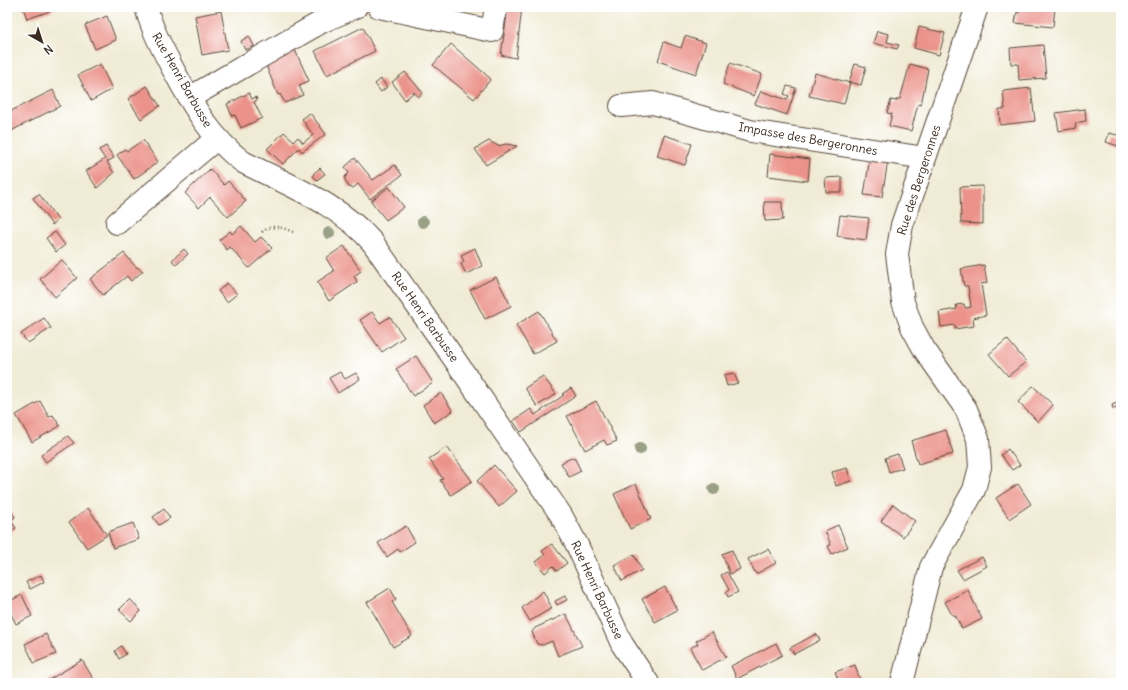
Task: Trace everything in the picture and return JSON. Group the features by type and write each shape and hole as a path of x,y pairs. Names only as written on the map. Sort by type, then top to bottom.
{"street":[{"name":"Rue Henri Barbusse","path":"146,7 149,20 160,45 189,98 216,139 243,162 343,214 362,230 373,243 561,515 577,545 622,644 648,683"},
{"path":"189,98 323,21 356,7"},
{"path":"379,7 492,31 496,7"},
{"name":"Rue des Bergeronnes","path":"902,683 931,567 974,490 980,467 978,439 966,409 924,349 912,327 903,302 897,254 902,225 977,7"},
{"name":"Impasse des Bergeronnes","path":"621,106 653,103 750,131 925,158"},
{"path":"117,223 216,139"}],"path":[{"path":"262,232 267,228 273,227 281,227 293,232"}],"building":[{"path":"23,7 52,7 53,10 27,19"},
{"path":"467,7 484,7 483,11 467,9"},
{"path":"508,7 522,7 516,58 501,55"},
{"path":"1020,7 1055,7 1053,27 1015,23 1017,12 1019,13"},
{"path":"221,11 228,50 202,55 195,16"},
{"path":"107,16 116,40 95,49 85,25"},
{"path":"363,27 375,51 327,75 315,51"},
{"path":"919,27 945,33 939,55 914,48"},
{"path":"877,31 889,34 887,42 899,45 897,49 873,43"},
{"path":"249,36 254,46 245,50 241,41"},
{"path":"685,36 706,43 696,74 658,61 664,42 681,48"},
{"path":"451,44 491,79 474,99 433,65"},
{"path":"1043,45 1046,78 1019,80 1018,64 1011,64 1010,48"},
{"path":"295,50 309,81 299,85 303,95 285,103 280,94 278,95 267,68 269,62"},
{"path":"730,63 762,74 754,96 723,84"},
{"path":"100,64 112,89 91,101 78,75"},
{"path":"855,64 866,67 861,85 849,82"},
{"path":"910,64 928,69 921,105 918,104 911,131 889,126 892,114 887,113 891,100 896,101 897,99 900,99"},
{"path":"405,72 423,93 418,97 414,92 405,100 392,82"},
{"path":"815,73 850,83 844,104 809,96"},
{"path":"381,79 387,87 381,92 375,84"},
{"path":"147,86 160,106 141,119 128,99"},
{"path":"787,86 796,88 787,115 755,104 761,91 787,100 789,96 784,94"},
{"path":"1031,88 1035,121 1000,125 999,109 1005,109 1003,91"},
{"path":"53,90 60,106 7,133 7,113"},
{"path":"249,93 252,99 256,97 257,100 254,102 262,118 241,128 235,115 232,116 227,104"},
{"path":"1085,109 1086,121 1075,123 1076,128 1059,131 1056,113"},
{"path":"310,113 326,134 302,152 299,148 283,164 267,149 284,132 294,141 298,137 303,143 313,135 302,119"},
{"path":"1109,133 1121,136 1121,147 1106,142"},
{"path":"664,135 692,144 685,165 657,156"},
{"path":"143,140 158,162 134,179 117,155 125,149 127,151"},
{"path":"489,141 498,146 506,144 517,146 486,165 475,149"},
{"path":"106,146 114,158 107,162 114,173 97,188 86,171 105,159 99,150"},
{"path":"770,154 810,159 808,181 768,176"},
{"path":"870,157 888,160 882,197 864,195"},
{"path":"355,158 373,180 395,165 402,175 370,199 358,184 353,188 349,187 345,180 345,177 349,173 345,167"},
{"path":"320,168 325,174 317,180 313,176 314,173"},
{"path":"210,169 224,185 228,181 246,201 228,217 210,197 199,208 185,193"},
{"path":"842,177 842,192 826,192 825,178"},
{"path":"983,186 983,224 961,223 960,187"},
{"path":"389,187 404,207 386,220 371,201"},
{"path":"39,194 58,220 52,225 33,198"},
{"path":"764,202 782,202 783,220 765,221"},
{"path":"840,215 869,218 866,240 837,236"},
{"path":"241,226 255,242 261,237 272,248 249,268 230,247 227,250 219,240 230,231 232,234"},
{"path":"55,232 65,245 56,252 46,238"},
{"path":"344,246 361,271 354,276 357,282 329,301 317,282 334,271 326,258"},
{"path":"475,248 482,266 466,274 461,264 464,262 461,255"},
{"path":"184,249 188,254 176,265 172,260"},
{"path":"124,253 135,266 143,271 131,281 127,276 103,295 90,279"},
{"path":"62,260 77,278 55,297 40,279"},
{"path":"984,265 987,283 981,284 986,315 973,318 974,326 955,329 955,325 941,327 939,312 957,309 956,305 964,304 965,308 971,307 968,286 964,286 961,269"},
{"path":"496,277 511,306 485,319 470,290"},
{"path":"227,283 237,294 227,302 218,291"},
{"path":"539,311 557,341 533,354 516,325"},
{"path":"372,312 380,323 390,317 404,337 382,352 360,320"},
{"path":"44,318 51,328 28,343 21,334"},
{"path":"1007,339 1026,362 1008,376 989,354"},
{"path":"416,356 433,383 413,396 396,369"},
{"path":"340,372 345,379 356,373 360,379 338,393 329,378"},
{"path":"734,373 738,383 727,386 724,375"},
{"path":"543,376 556,394 537,406 525,388"},
{"path":"1033,386 1053,405 1038,422 1018,402"},
{"path":"571,388 576,396 521,432 513,421 531,409 535,415 564,395 562,394"},
{"path":"441,393 453,411 434,423 423,405"},
{"path":"40,401 49,417 53,415 60,426 32,442 16,415"},
{"path":"596,401 617,441 607,445 604,440 585,450 567,416"},
{"path":"1121,401 1121,407 1113,409 1112,405"},
{"path":"946,430 953,454 918,464 911,441"},
{"path":"68,436 74,443 46,462 41,455"},
{"path":"447,447 472,481 451,495 440,480 443,479 429,459"},
{"path":"1008,449 1020,465 1012,470 1001,455"},
{"path":"898,454 903,468 889,472 885,458"},
{"path":"571,458 575,459 581,471 569,477 561,463"},
{"path":"494,465 517,491 499,507 477,481"},
{"path":"847,468 851,481 836,486 832,472"},
{"path":"636,484 651,519 630,529 614,494"},
{"path":"1018,484 1031,504 1009,519 996,498"},
{"path":"893,504 915,521 903,537 881,521"},
{"path":"7,506 15,517 11,521 16,528 7,535"},
{"path":"88,508 107,535 87,548 69,522"},
{"path":"164,509 170,518 159,525 153,517"},
{"path":"133,523 139,539 113,548 108,532"},
{"path":"838,525 848,547 832,554 828,546 831,545 825,531"},
{"path":"406,526 415,542 400,552 398,549 387,557 378,543"},
{"path":"552,544 567,563 557,571 553,566 545,573 536,562 545,555 542,551"},
{"path":"768,549 776,563 756,574 748,559"},
{"path":"732,550 740,569 730,574 722,554"},
{"path":"634,555 642,570 622,581 614,565"},
{"path":"982,557 987,566 963,579 957,570"},
{"path":"727,572 738,592 728,597 726,592 729,590 721,575"},
{"path":"41,575 44,582 30,589 26,582"},
{"path":"665,587 677,610 655,622 642,599"},
{"path":"390,588 396,599 392,602 412,636 393,647 367,602"},
{"path":"968,590 982,619 962,629 955,615 952,615 945,602"},
{"path":"543,591 552,608 530,621 522,608"},
{"path":"22,595 32,616 16,624 7,606 7,602"},
{"path":"565,596 567,600 557,605 555,601"},
{"path":"130,599 141,611 131,621 119,610"},
{"path":"566,614 582,646 558,656 552,641 543,645 537,644 532,632 535,628"},
{"path":"712,632 726,657 702,670 690,648 698,644 696,641"},
{"path":"46,634 56,654 34,663 25,644"},
{"path":"816,634 820,640 794,654 790,648"},
{"path":"776,643 782,655 737,679 731,666"},
{"path":"121,646 126,654 119,659 115,651"},
{"path":"82,660 94,680 90,683 49,683 47,681"},
{"path":"855,665 861,683 828,683 838,679 835,672"}]}
